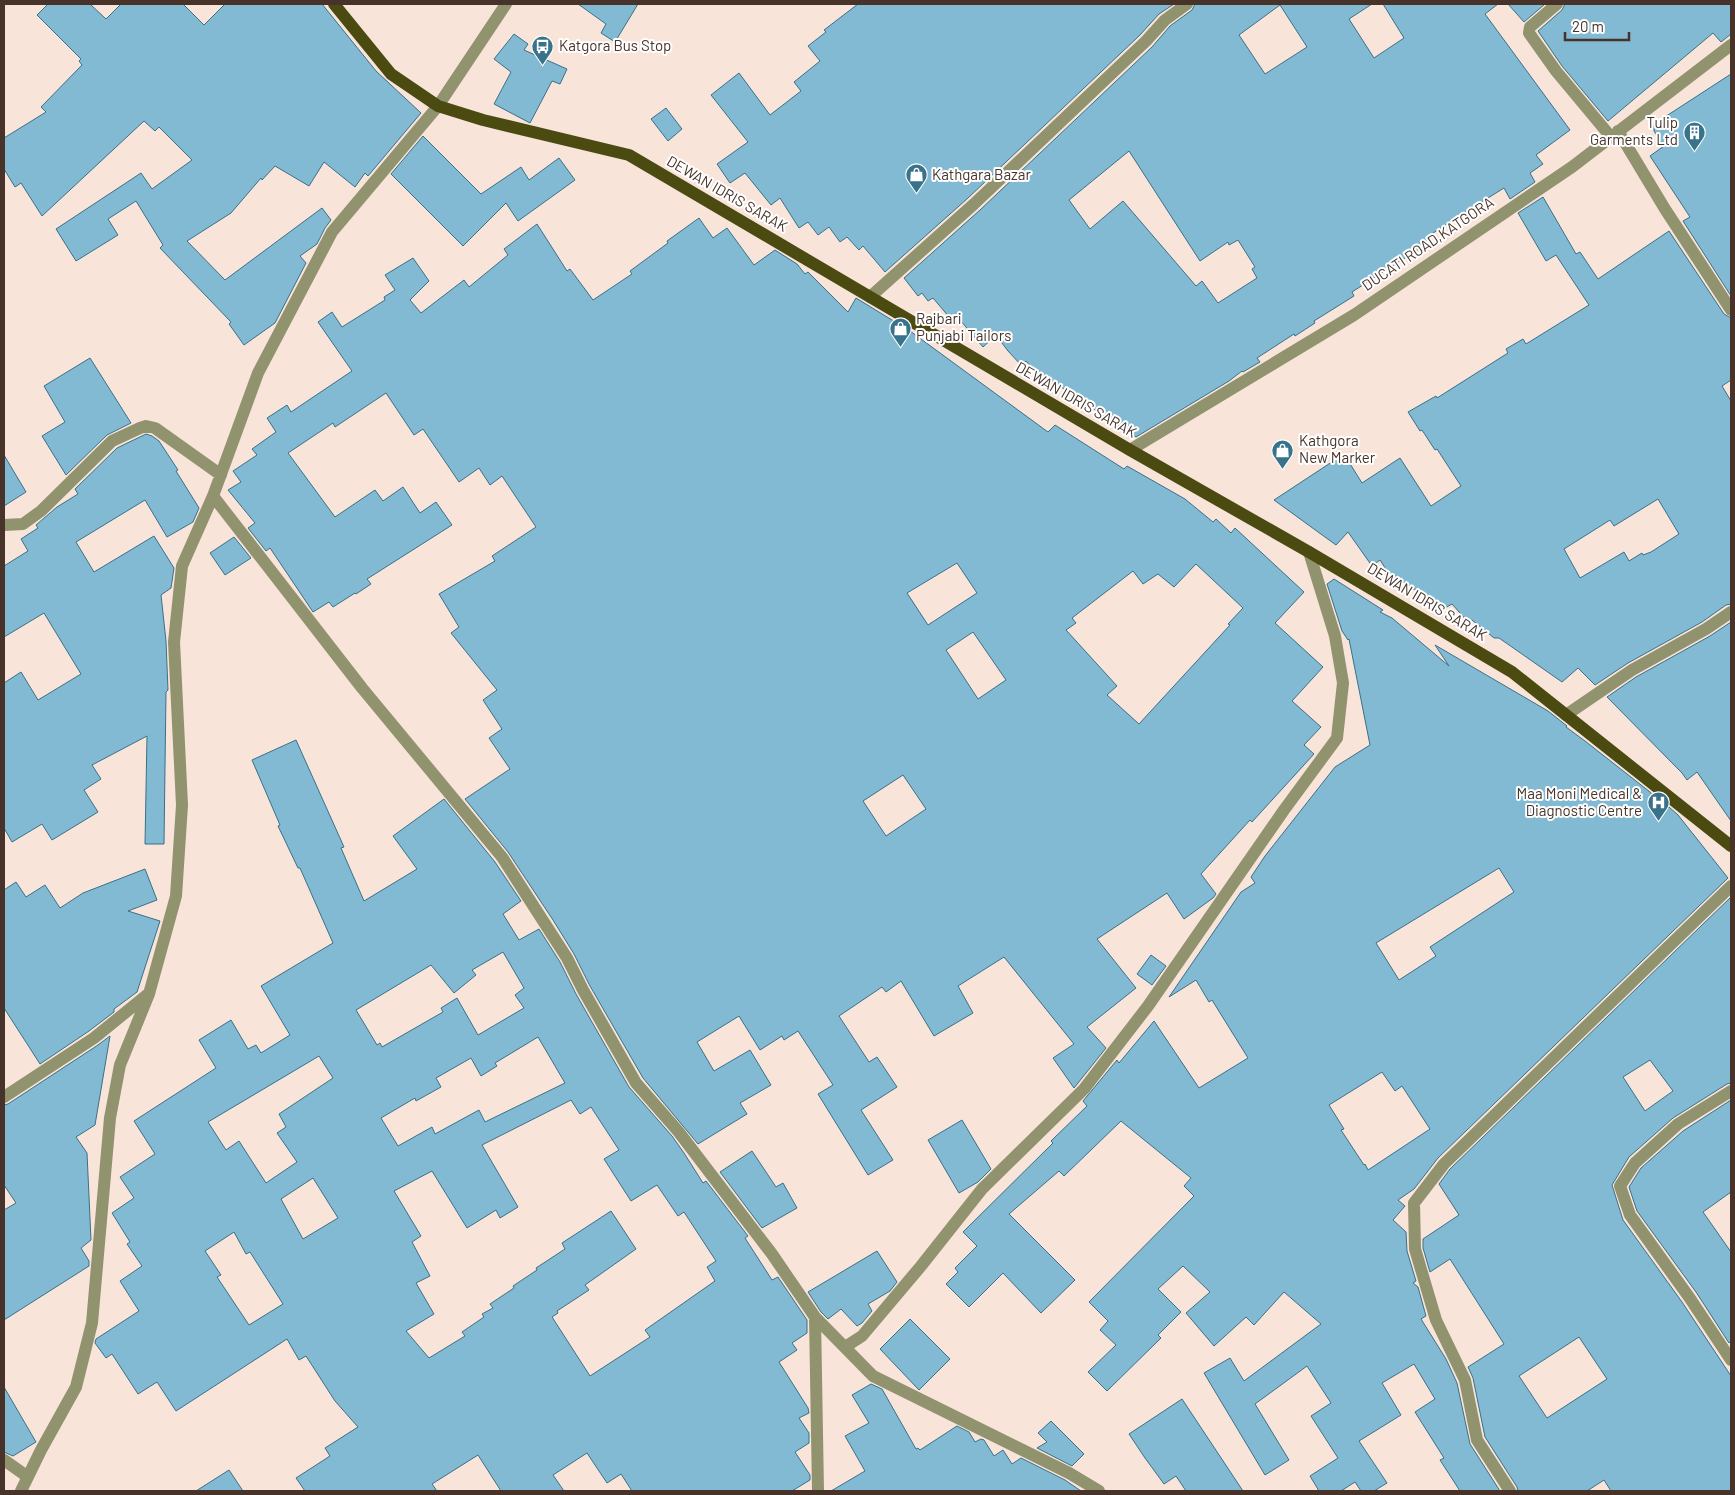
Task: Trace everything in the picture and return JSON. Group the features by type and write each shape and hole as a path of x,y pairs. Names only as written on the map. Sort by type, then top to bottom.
{"main road":[{"name":"DEWAN IDRIS SARAK","path":"334,4 391,74 438,106 483,120 629,155 1512,672 1731,846"}],"street":[{"path":"21,1491 76,1387 86,1352 92,1323 110,1118 120,1065 148,994 176,896 182,806 174,642 182,566 213,496 258,373 332,232 438,106 506,4"},
{"path":"870,297 974,204 1146,41 1165,20 1187,4"},
{"path":"1557,4 1530,27 1529,33 1556,71 1615,134 1731,310"},
{"name":"DUCATI ROAD,KATGORA","path":"1130,450 1354,315 1572,167 1731,45"},
{"path":"4,525 23,524 41,511 112,441 146,426 155,428 221,475"},
{"path":"213,496 362,688 502,857 567,958 636,1083 684,1139 772,1254 815,1317 873,1376 1069,1473 1099,1491"},
{"path":"845,1347 862,1336 982,1189 1084,1089 1148,1006 1284,810 1337,738 1343,684 1335,636 1309,552"},
{"path":"1566,715 1632,670 1706,629 1731,612"},
{"path":"1510,1491 1477,1440 1464,1380 1436,1320 1414,1249 1414,1203 1444,1164 1731,886"},
{"path":"4,1097 94,1038 148,994"},
{"path":"1731,1092 1678,1124 1635,1163 1620,1186 1630,1215 1690,1297 1731,1360"},
{"path":"815,1317 818,1491"},
{"path":"4,1460 28,1477"}],"building":[{"path":"48,4 90,4 106,19 121,4 183,4 204,25 225,4 322,4 376,71 421,113 368,176 365,173 355,187 324,162 309,186 275,166 262,180 261,178 231,213 187,241 225,280 322,208 331,220 317,244 300,256 306,263 275,323 244,345 229,324 231,322 160,248 163,245 136,201 108,219 118,235 76,261 56,229 141,173 152,189 192,160 159,127 155,131 144,121 42,216 21,183 15,187 4,169 4,138 46,112 41,107 82,65 79,61 81,59 37,15"},
{"path":"578,4 638,4 615,42 601,33 606,24"},
{"path":"858,4 1174,4 1159,14 1140,35 968,198 885,272 863,246 859,250 847,237 840,242 829,227 818,235 808,222 799,228 780,198 771,205 745,173 730,183 717,164 748,142 711,95 739,73 770,115 801,91 794,82 820,61 808,46 826,32 824,30"},
{"path":"1195,4 1372,4 1349,19 1374,58 1404,38 1383,4 1498,4 1485,14 1570,130 1536,155 1543,164 1530,173 1535,182 1510,199 1504,188 1459,216 1427,237 1430,242 1352,292 1354,296 1314,321 1315,323 1295,336 1294,334 1257,358 1260,362 1242,371 1229,381 1136,437 1058,385 1053,388 1026,361 1021,365 996,335 983,347 960,320 955,324 933,298 928,301 922,293 918,296 904,278 980,210 1152,47 1170,26 1192,10","holes":["1280,5 1307,47 1265,74 1239,35","1129,151 1200,261 1228,242 1229,245 1238,240 1255,267 1252,269 1257,278 1218,303 1202,281 1196,286 1123,201 1090,229 1069,200"]},
{"path":"1508,4 1545,4 1524,22"},
{"path":"1565,4 1731,4 1731,34 1721,42 1713,33 1608,121 1562,66 1538,31 1562,10"},
{"path":"514,34 528,44 524,50 567,69 560,84 552,81 530,123 494,104 511,72 494,59"},
{"name":"Tulip Garments Ltd","path":"1731,74 1731,296 1683,221 1690,217 1650,156 1664,146 1654,131 1654,124"},
{"path":"666,108 682,129 668,141 651,119"},
{"path":"423,136 481,194 521,167 529,180 559,158 575,180 518,221 506,203 463,246 391,174"},
{"path":"1543,197 1576,254 1580,252 1598,279 1669,231 1724,314 1731,318 1731,380 1722,386 1731,401 1731,604 1726,605 1702,622 1628,663 1595,685 1578,668 1562,682 1499,638 1494,638 1472,620 1468,622 1452,604 1445,608 1415,589 1412,590 1394,575 1391,577 1380,560 1372,566 1348,532 1336,545 1274,500 1344,454 1362,483 1400,458 1431,506 1461,486 1437,449 1435,450 1422,430 1420,431 1408,412 1436,396 1437,398 1508,353 1506,349 1523,339 1526,344 1589,305 1556,255 1546,261 1518,213","holes":["1658,499 1679,534 1651,552 1643,555 1642,553 1629,561 1624,552 1580,578 1564,549 1610,520 1614,526"]},
{"path":"699,218 713,238 727,228 754,265 775,250 797,264 805,274 808,272 848,312 856,298 910,331 1048,432 1055,425 1124,469 1127,466 1185,499 1213,522 1216,519 1231,533 1235,528 1304,592 1275,623 1323,667 1292,701 1321,727 1304,745 1314,754 1201,874 1216,894 1213,898 1184,919 1167,893 1097,939 1136,988 1087,1027 1106,1048 1074,1088 1053,1058 1074,1044 1004,957 958,986 973,1013 934,1036 901,981 886,992 882,987 839,1016 869,1062 877,1057 897,1087 861,1110 893,1160 868,1175 818,1094 833,1085 798,1031 784,1040 782,1036 760,1050 739,1016 697,1042 714,1071 750,1050 771,1085 740,1103 747,1114 698,1144 643,1078 553,920 508,852 465,799 510,769 489,738 502,729 483,700 497,690 451,633 459,627 439,594 495,561 492,556 536,527 502,476 490,485 479,468 459,482 423,429 414,435 386,393 335,427 333,423 288,453 335,517 375,490 383,501 403,487 420,513 436,502 452,525 367,579 371,584 356,594 333,607 329,602 313,612 270,548 266,551 248,528 255,523 228,490 241,482 233,471 257,455 252,449 276,432 267,418 287,405 291,412 352,371 318,322 332,312 342,327 385,300 384,297 395,290 385,275 413,258 429,281 410,300 421,313 464,280 469,287 508,255 504,249 537,224 567,271 570,269 593,300 632,274 630,271 668,243 667,241","holes":["957,563 977,593 928,625 907,593","1196,564 1243,608 1228,624 1230,625 1139,724 1107,695 1117,686 1066,630 1076,623 1072,618 1133,571 1143,584 1158,574 1174,587","973,632 1006,680 978,699 946,650","903,775 926,809 886,836 863,801"]},
{"path":"90,358 131,423 107,435 66,475 42,436 65,422 44,386"},
{"path":"146,434 159,441 199,508 193,522 167,537 145,500 76,542 94,572 154,536 174,568 171,588 161,595 166,641 168,690 166,692 164,844 145,844 147,736 92,765 101,779 84,790 98,812 52,840 42,824 12,842 4,828 4,683 21,672 38,700 81,674 44,613 4,637 4,566 28,551 21,539 38,528 36,525 57,507 78,494 75,489 117,448"},
{"path":"4,455 26,492 4,506"},
{"path":"234,537 251,558 225,575 210,553"},
{"path":"1334,579 1383,610 1380,612 1392,618 1449,666 1435,645 1548,711 1650,792 1664,811 1669,807 1678,815 1728,878 1438,1158 1414,1189 1398,1200 1405,1206 1393,1220 1406,1232 1407,1251 1416,1281 1413,1283 1418,1287 1426,1316 1421,1319 1446,1359 1457,1383 1470,1444 1500,1491 1460,1491 1440,1460 1444,1458 1415,1412 1435,1399 1414,1364 1382,1383 1401,1415 1359,1441 1387,1483 1374,1491 1361,1491 1355,1482 1341,1491 1319,1491 1310,1476 1338,1458 1311,1416 1331,1403 1307,1366 1255,1404 1289,1460 1265,1475 1204,1373 1230,1358 1244,1381 1321,1324 1284,1292 1254,1325 1246,1317 1214,1346 1186,1313 1210,1292 1183,1266 1158,1289 1181,1312 1158,1335 1161,1338 1107,1391 1088,1372 1116,1345 1100,1330 1108,1321 1089,1302 1194,1196 1184,1186 1191,1178 1121,1121 1064,1176 1059,1171 1009,1214 1075,1280 1041,1313 1003,1273 969,1307 946,1284 958,1272 955,1268 977,1246 963,1232 1053,1143 1051,1141 1087,1106 1083,1101 1117,1060 1119,1063 1154,1021 1199,1088 1248,1058 1212,1000 1209,1002 1196,980 1169,997 1241,892 1255,883 1251,877 1265,856 1335,767 1370,745 1349,639 1342,631 1327,584","holes":["1499,868 1514,892 1430,947 1436,956 1399,980 1376,943","1382,1072 1395,1091 1402,1086 1430,1129 1368,1170 1341,1130 1344,1129 1329,1105"]},
{"path":"1731,622 1731,821 1697,772 1687,780 1607,697 1636,677 1710,636"},
{"path":"296,740 344,847 341,848 364,901 417,869 393,836 444,799 495,862 521,901 503,914 519,940 539,929 560,962 629,1087 672,1136 703,1183 706,1181 748,1236 745,1238 772,1280 778,1277 807,1320 807,1333 792,1343 797,1350 779,1362 808,1408 809,1413 799,1418 809,1433 809,1443 795,1452 810,1475 810,1480 792,1491 632,1491 621,1474 607,1483 587,1453 553,1475 564,1491 501,1491 478,1455 432,1484 437,1491 305,1491 296,1478 330,1456 325,1448 358,1427 335,1401 306,1356 299,1360 287,1339 176,1411 157,1382 138,1394 112,1354 106,1358 95,1343 96,1339 139,1311 120,1281 142,1266 127,1244 130,1242 112,1213 134,1198 120,1177 155,1154 134,1121 216,1068 199,1040 231,1020 248,1049 256,1045 261,1053 290,1035 261,986 333,943 300,868 298,868 278,826 280,825 252,760","holes":["503,952 524,988 515,995 524,1008 478,1035 457,998 441,1008 443,1012 382,1047 380,1043 377,1045 356,1010 431,965 454,993 476,975 472,970","538,1037 565,1083 485,1122 479,1110 435,1134 432,1127 398,1146 381,1118 415,1098 416,1101 441,1087 436,1078 471,1058 481,1076 497,1066 495,1063","319,1056 333,1078 279,1114 286,1127 277,1133 297,1162 266,1183 239,1141 226,1150 208,1122","571,1100 580,1114 591,1107 619,1150 604,1159 631,1201 657,1185 678,1216 684,1212 716,1261 707,1267 715,1281 645,1330 650,1337 590,1376 552,1317 558,1313 557,1311 589,1290 585,1285 636,1249 611,1211 562,1243 565,1249 536,1268 537,1270 490,1304 493,1308 482,1314 484,1317 462,1332 465,1336 429,1358 406,1331 434,1314 416,1283 430,1276 412,1242 421,1236 394,1191 432,1171 467,1228 496,1210 500,1218 518,1207 482,1145","313,1178 338,1218 303,1239 281,1199","234,1232 246,1254 250,1252 283,1304 249,1325 217,1277 221,1275 205,1251"]},
{"path":"145,869 157,900 128,911 160,921 137,992 89,1031 40,1064 4,1008 4,890 16,882 26,897 45,885 60,908 83,893"},
{"path":"1731,897 1731,1083 1673,1118 1629,1157 1612,1185 1623,1220 1682,1302 1731,1376 1731,1491 1611,1491 1604,1480 1587,1491 1518,1491 1485,1437 1473,1378 1468,1367 1504,1344 1450,1259 1430,1272 1423,1248 1423,1239 1459,1215 1439,1184 1450,1169","holes":["1650,1060 1673,1091 1645,1111 1623,1077","1579,1337 1607,1379 1547,1418 1519,1376"]},
{"path":"1151,955 1166,966 1152,985 1137,974"},
{"path":"110,1036 95,1125 76,1137 87,1153 91,1240 81,1248 89,1261 89,1266 4,1320 4,1210 16,1203 4,1185 4,1105"},
{"path":"1731,1100 1731,1192 1703,1212 1731,1252 1731,1341 1729,1343 1696,1292 1637,1211 1629,1187 1641,1168 1683,1131"},
{"path":"962,1120 991,1169 978,1182 959,1193 928,1140"},
{"path":"752,1151 776,1187 783,1183 797,1208 762,1228 720,1172"},
{"path":"877,1251 897,1282 890,1291 868,1304 872,1311 857,1326 841,1309 828,1319 808,1292"},
{"path":"910,1319 950,1359 919,1390 880,1349"},
{"path":"871,1384 882,1389 916,1449 920,1450 957,1426 969,1432 975,1442 981,1439 984,1440 994,1456 1003,1450 1012,1464 1021,1458 1065,1480 1081,1491 831,1491 865,1471 845,1436 869,1423 852,1395"},
{"path":"4,1387 36,1442 13,1456 4,1452"},
{"path":"1182,1399 1243,1491 1186,1491 1176,1476 1164,1484 1129,1434"},
{"path":"1051,1421 1084,1454 1072,1466 1037,1448 1047,1442 1038,1433"},
{"path":"229,1470 243,1491 196,1491"}],"place":[{"name":"Katgora Bus Stop","path":"543,65"},
{"name":"Tulip Garments Ltd","path":"1694,151"},
{"name":"Kathgara Bazar","path":"916,194"},
{"name":"Rajbari Punjabi Tailors","path":"900,347"},
{"name":"Kathgora New Marker","path":"1283,469"},
{"name":"Maa Moni Medical & Diagnostic Centre","path":"1658,822"}]}
